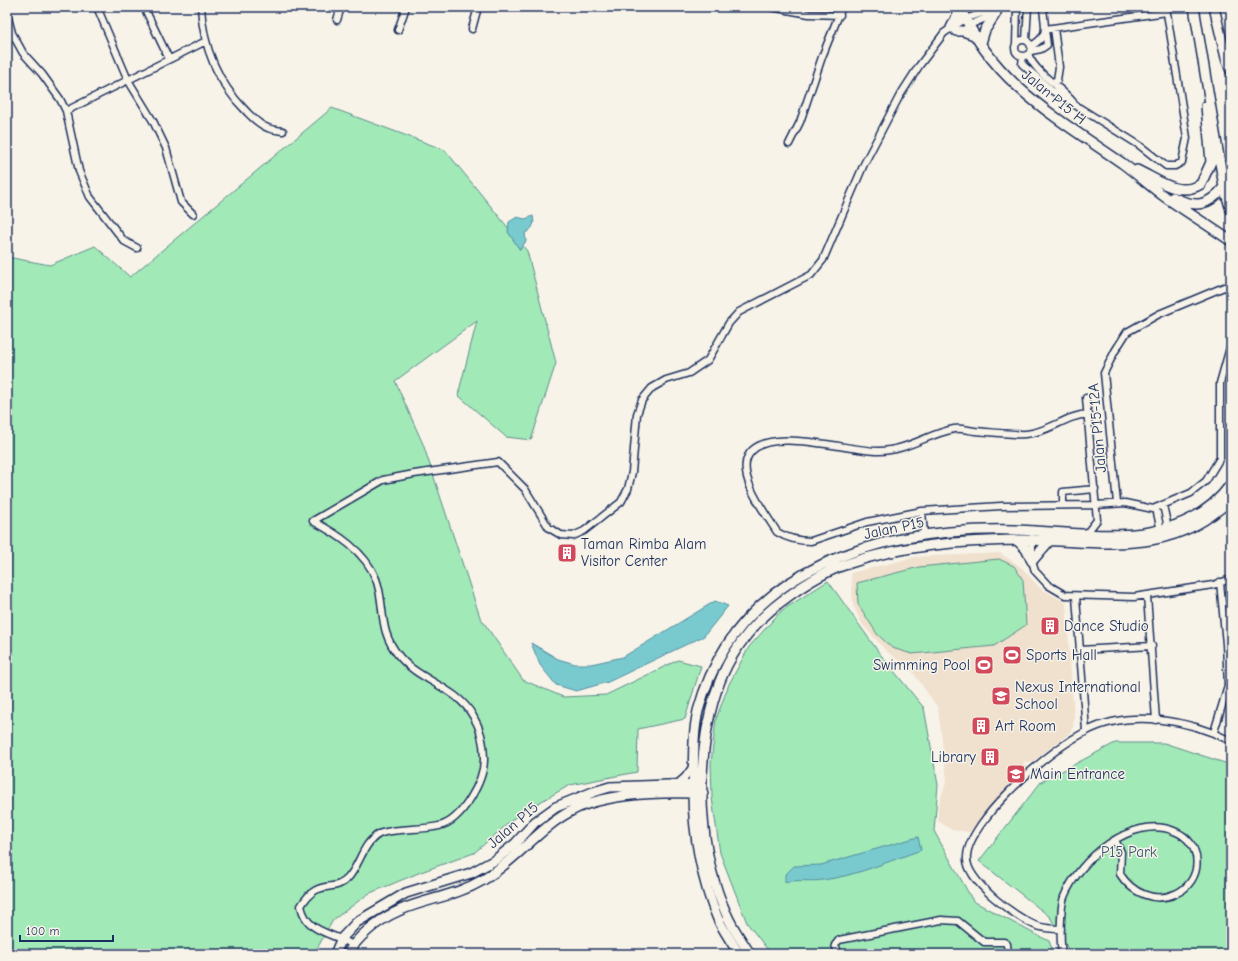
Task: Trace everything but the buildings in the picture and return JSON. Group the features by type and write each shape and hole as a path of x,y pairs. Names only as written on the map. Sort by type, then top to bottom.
{"street":[{"path":"97,7 128,80 153,121 166,148 181,202 193,214"},
{"path":"144,7 169,59"},
{"path":"201,7 206,41 212,63 222,82 236,101 254,119 267,128 283,131"},
{"path":"337,20 341,7"},
{"path":"398,30 406,7"},
{"path":"472,29 478,7"},
{"path":"771,7 809,14 840,15"},
{"path":"809,7 809,14"},
{"path":"789,144 800,122 822,57 842,7"},
{"path":"953,30 959,7"},
{"name":"Jalan P15 H","path":"959,7 967,22 997,67 1035,103 1092,145 1122,163 1154,188 1231,241"},
{"path":"979,7 984,7"},
{"path":"1017,7 1016,52 1028,52 1041,49 1047,45 1042,7"},
{"path":"1028,7 1026,40 1028,52 1036,66 1061,89 1075,105"},
{"path":"1194,7 1224,183 1231,210"},
{"path":"1214,7 1226,58 1231,71"},
{"path":"953,30 963,31 979,40 996,9"},
{"path":"353,945 342,938 314,929 303,916 301,906 307,895 316,889 336,885 348,878 366,846 380,834 440,826 453,820 467,805 480,777 484,761 484,747 481,734 473,715 460,698 407,666 393,649 385,630 376,580 370,566 360,554 336,533 312,521 383,480 407,475 498,462 526,489 549,528 561,534 573,536 594,523 621,502 628,489 632,472 637,414 642,400 652,388 666,380 689,373 708,360 729,323 739,312 811,275 823,260 851,192 899,97 937,41 967,22 985,20 996,9"},
{"path":"1028,52 1022,64 1044,85 1139,145 1166,166 1175,166 1182,162 1188,138 1166,10 1046,29"},
{"path":"7,14 12,33 23,53 42,74 60,99 66,111 79,171 90,197 124,241 137,248"},
{"path":"1054,28 1061,74 1061,89"},
{"path":"1016,44 1020,40 1026,40"},
{"path":"66,111 206,41"},
{"path":"1053,82 1057,80 1059,67"},
{"path":"1122,163 1179,190 1194,189 1201,184 1211,162 1206,110 1207,85"},
{"name":"Jalan P15 H","path":"1154,188 1192,205 1204,204 1224,183 1231,168"},
{"name":"Jalan P15-12A","path":"1117,503 1104,372 1115,351 1127,332 1159,314 1224,288 1228,288 1231,292"},
{"path":"1089,414 1079,414 1044,431 1025,434 956,428 899,449 879,451 859,450 812,442 771,442 756,448 748,455 745,465 746,477 764,512 777,532 785,537 800,541 812,541 875,520 922,511 1001,506 1096,505 1117,503 1156,508 1191,493 1206,481 1220,458 1220,383 1231,344"},
{"path":"1086,398 1089,414 1097,520 1086,534"},
{"name":"Jalan P15","path":"698,788 708,716 718,684 727,663 756,623 775,606 821,575 847,564 904,549 1017,540 1032,536 1086,534 1117,535 1164,530 1208,509 1231,484"},
{"path":"1063,505 1063,492 1095,489"},
{"name":"Jalan P15","path":"698,788 694,764 698,712 708,683 725,648 748,617 770,595 818,566 862,549 898,538 924,534 1014,530 1050,540 1118,544 1157,540 1181,533 1193,527 1220,510 1231,500"},
{"path":"1163,505 1164,530"},
{"path":"1156,508 1164,530"},
{"path":"922,511 924,534"},
{"path":"1032,536 1032,561"},
{"path":"1017,540 1026,549 1035,571 1048,585 1065,595 1076,597 1134,598 1220,582 1231,578"},
{"path":"1032,561 1050,540"},
{"path":"818,566 821,575"},
{"path":"1214,732 1228,686 1226,644 1220,582"},
{"path":"1147,596 1152,646 1156,720"},
{"path":"1076,597 1086,731"},
{"path":"1079,650 1152,646"},
{"path":"1061,929 1037,926 1002,904 970,872 966,857 968,847 997,804 1016,784 1054,751 1086,731 1105,724 1120,721 1156,720 1182,724 1214,732 1231,741"},
{"path":"693,806 677,788 694,764"},
{"name":"Jalan P15","path":"335,954 342,938 357,922 406,894 472,873 495,860 515,844 535,822 556,807 574,799 610,787 698,788"},
{"name":"Jalan P15","path":"348,954 353,945 380,920 403,907 482,881 505,865 562,816 587,804 612,798 677,788"},
{"path":"698,788 693,806 701,864 722,918 739,954"},
{"path":"698,788 709,868 722,918 750,954"},
{"path":"1062,954 1061,929 1063,898 1074,877 1089,859 1115,840 1135,830 1156,828 1174,830 1186,839 1191,846 1195,853 1197,870 1188,884 1175,894 1159,897 1140,894 1124,881 1120,874 1121,852 1115,840"},
{"path":"839,954 835,945 839,940 941,920 958,921 984,942 1004,942 1007,944 1008,954"}],"shaded area":[{"name":"Nexus International School","path":"1000,553 1021,567 1040,588 1066,603 1074,718 1073,727 1069,734 1037,758 1034,762 1023,762 1027,768 969,832 952,830 938,821 938,806 947,780 938,708 912,671 885,650 862,624 853,605 851,573 916,557"}],"green space":[{"path":"332,108 445,150 527,251 556,363 531,440 506,437 458,395 477,321 395,381 423,444 480,617 523,680 563,697 606,695 678,660 701,666 685,719 638,729 637,772 570,785 519,814 474,853 421,872 368,894 333,920 314,954 7,954 7,257 50,265 95,246 130,277"},
{"path":"999,559 1014,566 1023,580 1026,625 994,646 912,654 892,648 877,634 858,604 857,583 919,567"},
{"path":"828,581 880,654 924,708 938,785 934,831 973,901 1049,941 1054,954 771,954 747,923 720,853 712,798 711,763 716,719 729,684 749,647 781,611"},
{"name":"P15 Park","path":"1115,743 1164,743 1231,765 1231,954 1071,954 1050,917 979,861 1041,782"}],"water":[{"path":"533,216 533,226 525,233 526,241 520,250 508,232 509,222 517,217 525,219"},
{"path":"715,601 728,606 704,636 608,682 576,691 556,685 540,665 531,643 558,659 575,664 591,664 623,657"},
{"path":"918,837 921,850 872,868 818,881 785,882 785,875 794,866 821,865"}],"place":[{"name":"Taman Rimba Alam Visitor Center","path":"567,553"},
{"name":"Dance Studio","path":"1050,626"},
{"name":"Sports Hall","path":"1012,655"},
{"name":"Swimming Pool","path":"984,665"},
{"name":"Nexus International School","path":"1001,696"},
{"name":"Art Room","path":"981,726"},
{"name":"Library","path":"990,757"},
{"name":"Main Entrance","path":"1016,774"}]}
